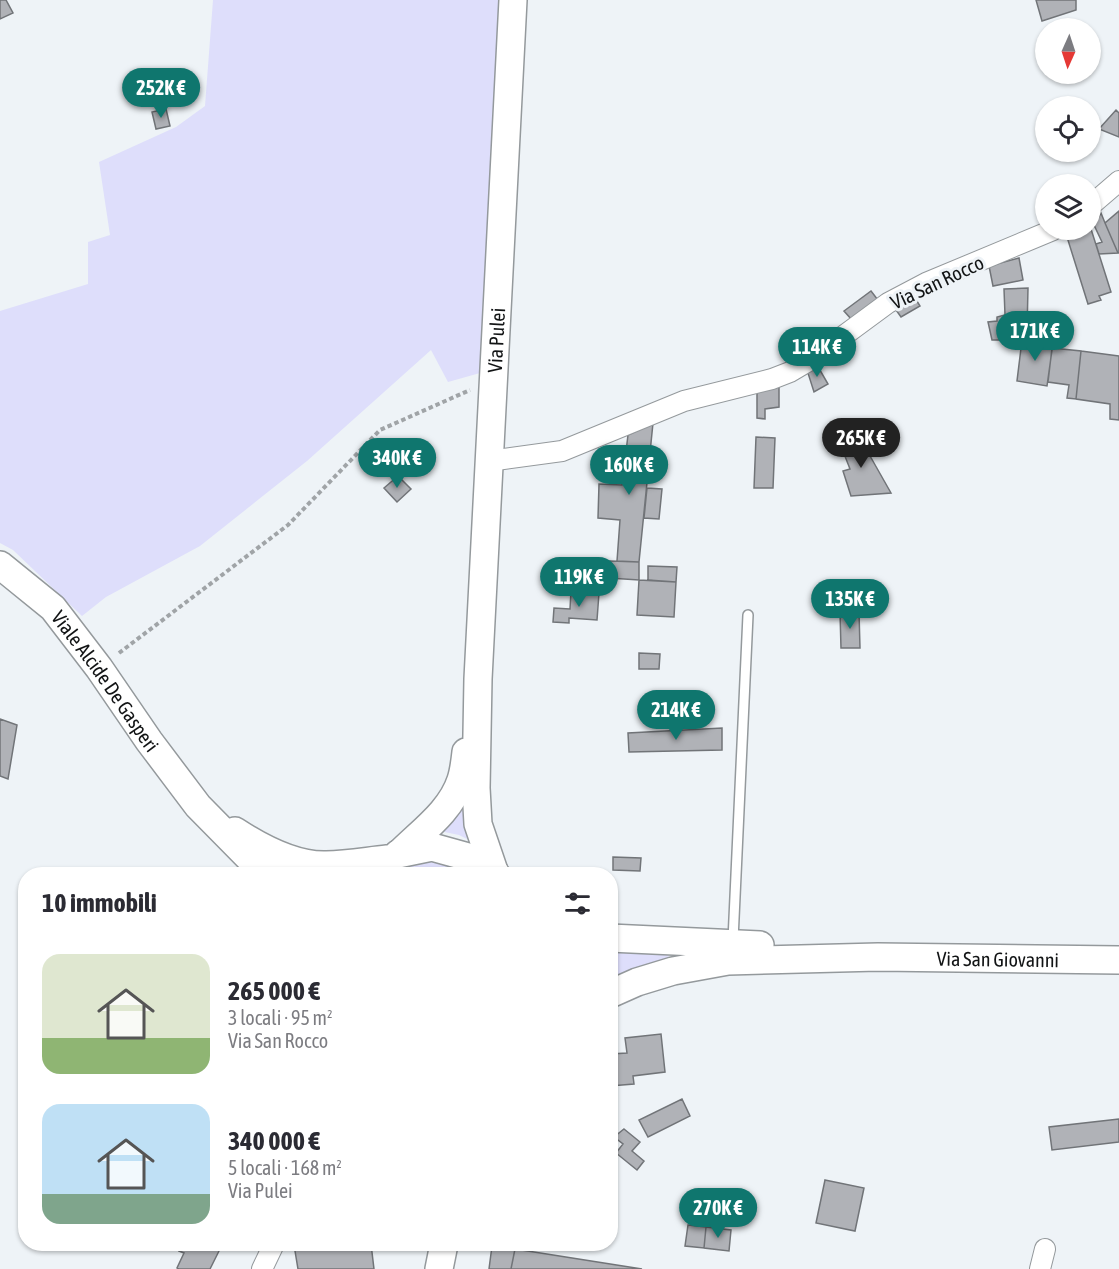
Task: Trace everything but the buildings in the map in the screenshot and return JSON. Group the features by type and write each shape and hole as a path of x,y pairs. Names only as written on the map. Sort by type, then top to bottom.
{"main road":[{"name":"Via Pulei","path":"478,679 513,0"},
{"name":"Viale Alcide De Gasperi","path":"0,565 53,608 198,806"},
{"path":"386,862 435,821 461,781 478,679"},
{"path":"478,679 476,788 478,824 493,867"},
{"path":"198,806 253,843 292,860 325,866 386,862 432,847 468,857 485,867"},
{"path":"198,806 258,867"},
{"path":"618,938 733,943 878,957"},
{"path":"618,990 673,971 729,961 878,957"},
{"name":"Via San Giovanni","path":"878,957 1119,960"},
{"path":"434,1251 437,1269"},
{"path":"437,1269 442,1251"}],"street":[{"path":"1101,197 1119,182"},
{"name":"Via San Rocco","path":"489,461 562,450 684,401 772,379 790,372 812,359 888,303 926,284 1035,238"},
{"path":"1040,1269 1045,1249"},
{"path":"262,1269 271,1251"}],"lane":[{"path":"733,943 732,920 748,615"}],"path":[{"path":"99,668 288,525 380,430 493,379"}],"shaded area":[{"path":"213,0 501,0 480,373 448,382 431,350 307,461 200,546 106,597 82,616 13,550 0,543 0,311 88,284 88,242 110,235 99,162 176,127 205,106"},
{"path":"463,795 473,836 469,840 459,835 435,830"},
{"path":"426,861 459,867 400,867 406,863"},
{"path":"618,947 669,950 668,962 618,980"}]}
